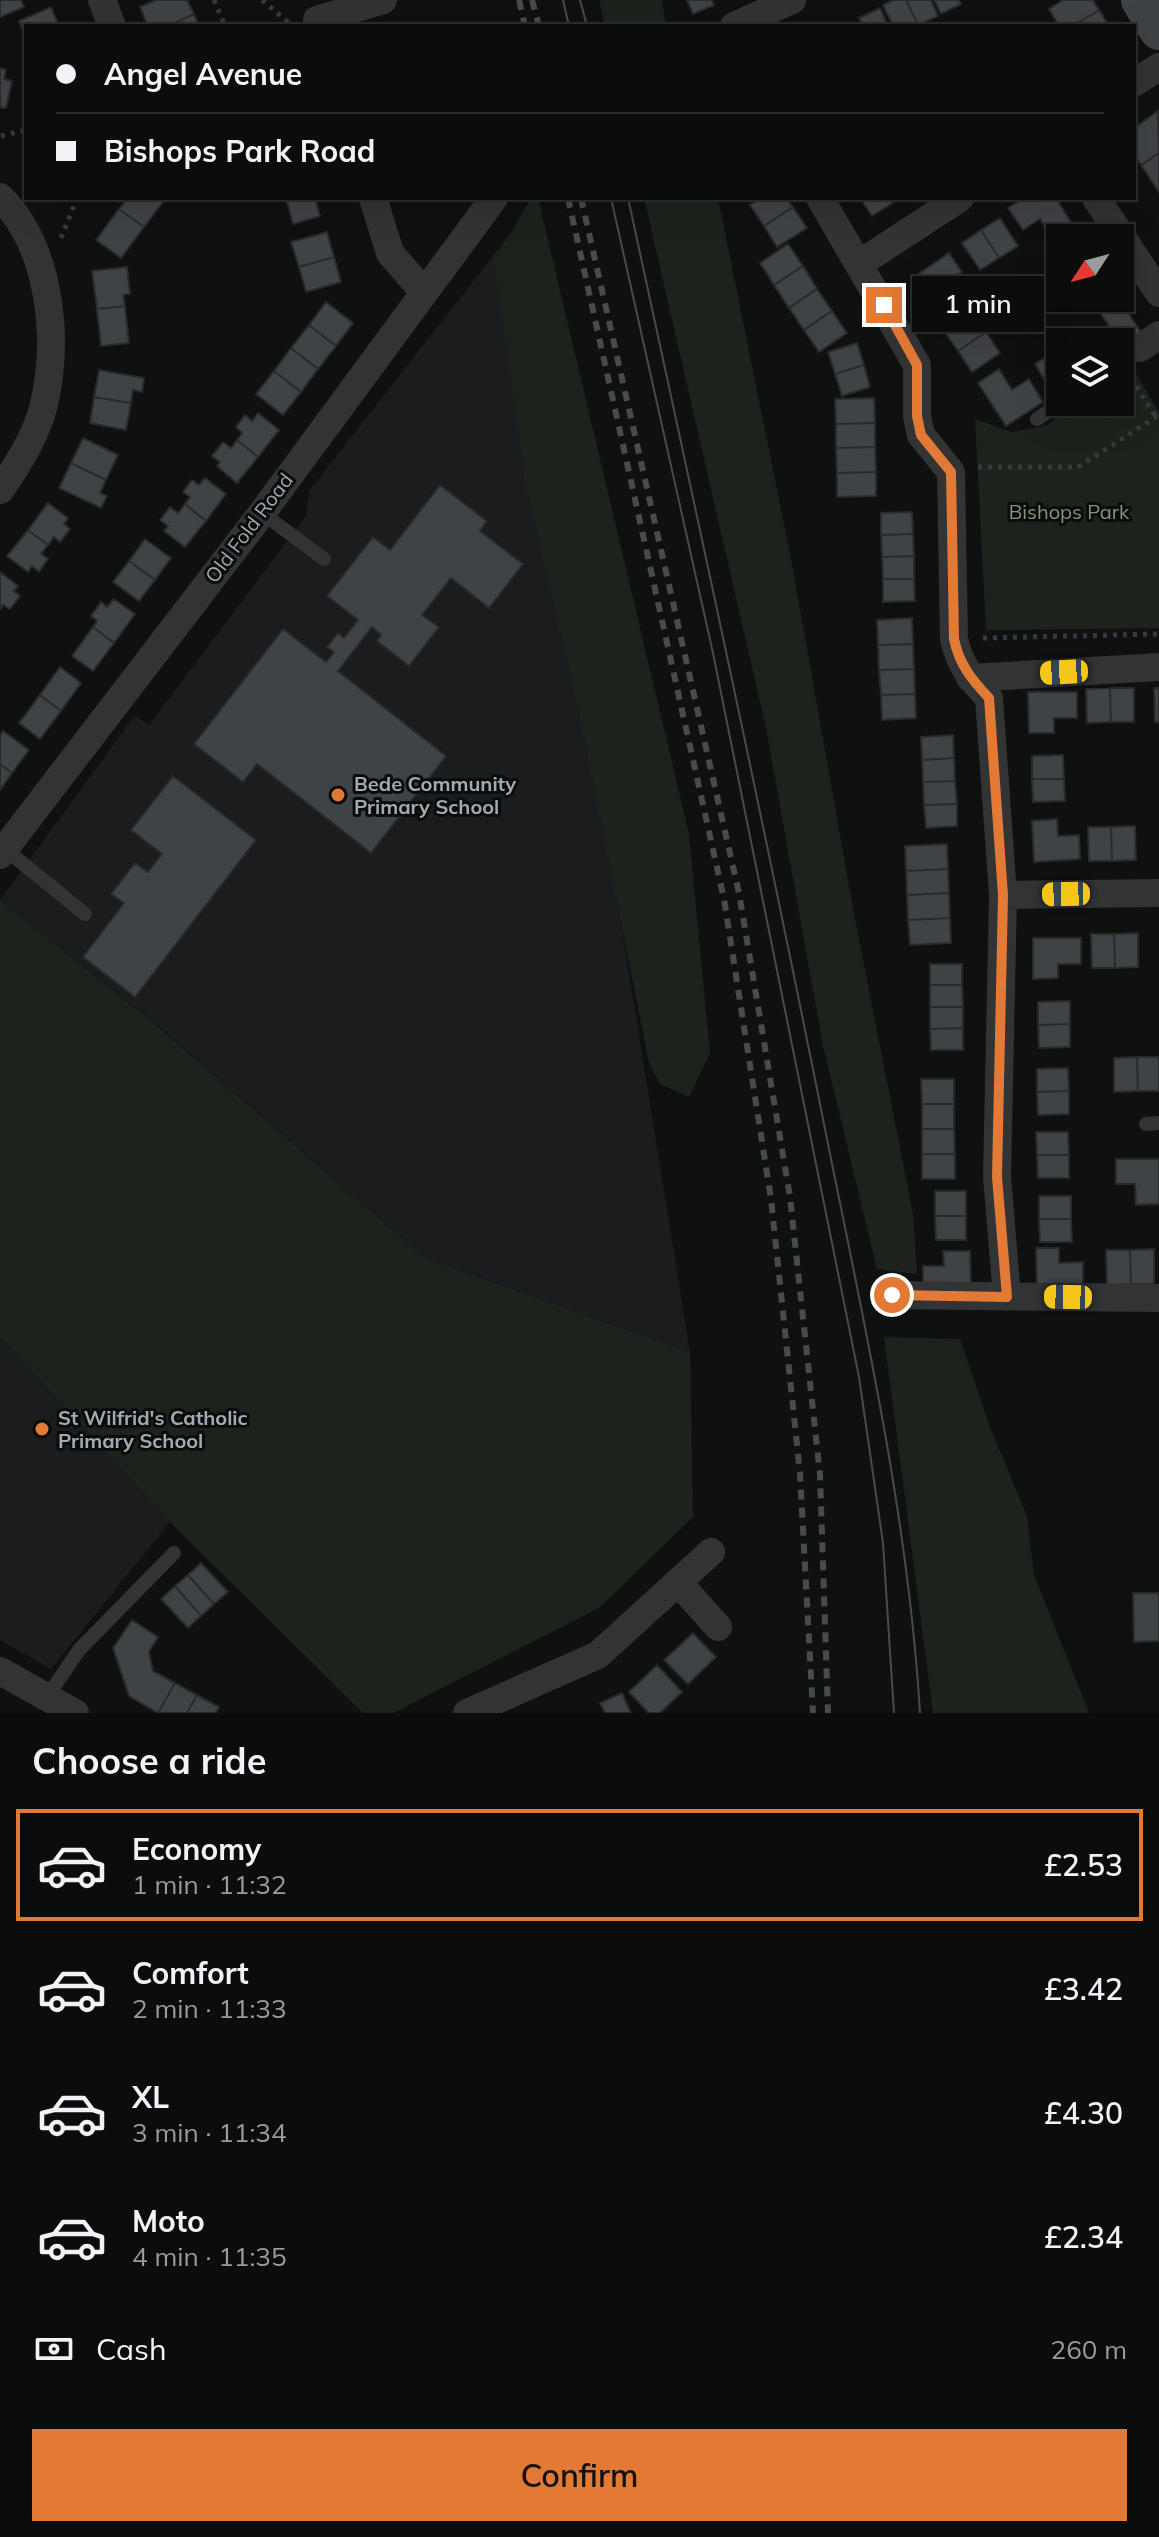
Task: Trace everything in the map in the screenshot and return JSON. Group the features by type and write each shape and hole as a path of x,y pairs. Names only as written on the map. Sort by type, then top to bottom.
{"main road":[{"path":"1141,0 1159,30"}],"street":[{"path":"102,0 111,24"},
{"path":"310,18 383,0"},
{"path":"738,24 792,0"},
{"path":"1136,82 1159,67"},
{"path":"0,197 28,237 44,283 50,335 43,409 23,457 0,490"},
{"path":"374,200 390,253 423,291"},
{"name":"Old Fold Road","path":"3,852 262,513 492,200"},
{"path":"821,200 917,365 917,416 921,435 951,472 954,639 957,656 970,678 989,698 1003,895 997,1177 1007,1297"},
{"path":"859,264 957,200"},
{"path":"1097,200 1159,293"},
{"path":"970,678 1159,667"},
{"path":"1003,895 1159,893"},
{"path":"892,1295 1159,1298"},
{"path":"467,1713 598,1655 711,1552"},
{"path":"678,1582 718,1627"},
{"path":"0,1671 75,1713"}],"lane":[{"path":"1037,419 1046,413"},
{"path":"262,513 324,559"},
{"path":"3,852 85,914"},
{"path":"47,1697 79,1650 174,1553"}],"path":[{"path":"214,0 224,24"},
{"path":"262,0 310,18"},
{"path":"1,136 24,130"},
{"path":"66,222 76,200"},
{"path":"951,472 981,466 1078,467 1157,420 1135,352"},
{"path":"954,639 1159,634"}],"shaded area":[{"name":"Bede Community Primary School","path":"510,234 690,1352 425,1258 149,1018 0,900 135,715 149,725 306,516 309,491"},
{"name":"St Wilfrid's Catholic Primary School","path":"0,1337 170,1522 51,1669 0,1640"}],"green space":[{"path":"599,0 662,0 666,24 605,24"},
{"path":"530,200 538,200 689,834 710,1053 689,1097 660,1084 649,1063 579,713 525,483 494,262"},
{"path":"644,200 718,200 792,564 854,914 913,1214 917,1274 877,1269 823,1046 766,728"},
{"name":"Bishops Park","path":"1134,370 1159,412 1159,628 986,630 975,419 1012,432 1047,425 1060,416 1134,416"},
{"path":"0,900 148,1018 425,1258 690,1352 693,1517 599,1608 393,1713 363,1713 170,1522 0,1337"},
{"path":"884,1337 960,1339 990,1427 1027,1516 1034,1575 1089,1713 933,1713"}],"building":[{"path":"0,0 21,0 24,7 0,17"},
{"path":"156,0 187,0 194,14 172,24 147,24 140,7"},
{"path":"687,0 712,0 714,5 693,14"},
{"path":"893,0 906,0 918,24 892,24 883,5"},
{"path":"906,0 931,0 938,16 918,24"},
{"path":"934,0 959,0 961,4 941,14"},
{"path":"1063,0 1093,0 1099,10 1076,24 1058,24 1049,9"},
{"path":"51,7 58,24 24,24 24,33 19,21"},
{"path":"880,8 887,24 862,24 859,18"},
{"path":"1099,10 1108,24 1076,24"},
{"path":"194,14 198,24 172,24"},
{"path":"0,68 6,70 4,79 12,81 6,108 0,107"},
{"path":"1158,111 1159,153 1141,165 1136,157 1136,127"},
{"path":"1159,153 1159,192 1141,165"},
{"path":"126,200 164,200 144,227 119,209"},
{"path":"287,200 316,200 320,216 293,224"},
{"path":"758,200 788,200 793,207 764,226 750,205"},
{"path":"861,200 897,200 872,216"},
{"path":"1021,200 1057,200 1072,224 1046,224 1046,229 1040,219 1023,230 1008,208"},
{"path":"793,207 807,228 777,247 764,226"},
{"path":"119,209 144,227 121,258 96,240"},
{"path":"1000,218 1018,246 999,258 981,230"},
{"path":"981,230 999,258 980,270 962,243"},
{"path":"327,232 334,257 299,267 291,242"},
{"path":"788,244 803,266 774,285 760,263"},
{"path":"949,253 962,272 943,285 955,302 936,315 911,279"},
{"path":"334,257 341,282 306,292 299,267"},
{"path":"803,266 817,289 789,308 774,285"},
{"path":"127,267 130,294 123,295 125,306 97,309 92,271"},
{"path":"817,289 832,311 804,330 789,308"},
{"path":"326,302 353,323 336,346 309,325"},
{"path":"125,306 129,343 101,346 97,309"},
{"path":"832,311 847,333 819,352 804,330"},
{"path":"972,311 986,332 958,351 944,331"},
{"path":"1100,312 1127,312 1141,332 1134,337 1134,328 1106,328 1109,326"},
{"path":"309,325 336,346 318,369 291,348"},
{"path":"986,332 1000,353 972,372 958,351"},
{"path":"857,343 864,365 835,374 828,352"},
{"path":"291,348 318,369 301,392 274,371"},
{"path":"1046,357 1046,382 1035,364"},
{"path":"864,365 870,387 842,396 835,374"},
{"path":"999,369 1012,390 1029,379 1043,402 1006,426 978,383"},
{"path":"99,370 144,378 142,392 133,390 131,403 94,397"},
{"path":"274,371 301,392 283,415 256,394"},
{"path":"94,397 131,403 126,430 90,423"},
{"path":"874,398 875,423 836,424 835,399"},
{"path":"258,413 279,430 258,457 237,440 242,433 236,427 245,415 252,421"},
{"path":"875,423 875,447 836,448 836,424"},
{"path":"83,438 118,455 106,480 71,463"},
{"path":"237,440 258,457 237,483 217,466 220,462 212,456 223,442 231,448"},
{"path":"875,447 876,472 837,473 836,448"},
{"path":"71,463 106,480 100,493 107,496 101,508 59,488"},
{"path":"876,472 876,496 837,497 837,473"},
{"path":"205,478 226,494 206,521 185,504 190,497 183,492 192,480 199,485"},
{"path":"440,485 487,521 480,531 523,564 489,608 451,578 422,615 439,627 409,666 377,641 381,635 372,627 338,671 446,756 371,853 257,764 243,782 194,744 283,629 326,662 334,652 327,647 338,633 344,638 358,620 327,596 373,537 390,550"},
{"path":"48,503 68,518 64,524 70,529 60,542 54,537 48,545 28,530"},
{"path":"185,504 206,521 185,547 164,531 168,526 160,520 170,507 178,513"},
{"path":"912,512 913,534 881,535 881,513"},
{"path":"28,530 48,545 41,554 48,559 39,572 32,566 28,572 7,556"},
{"path":"913,534 914,556 882,557 881,535"},
{"path":"145,539 171,558 155,580 129,561"},
{"path":"914,556 914,579 883,579 882,557"},
{"path":"129,561 155,580 139,601 113,582"},
{"path":"0,572 18,586 14,591 20,596 10,609 3,605 0,609"},
{"path":"883,579 914,579 915,601 883,602"},
{"path":"114,599 135,614 114,643 93,627 97,621 91,616 101,602 107,607"},
{"path":"912,618 913,644 878,645 877,620"},
{"path":"93,627 114,643 93,671 72,656"},
{"path":"913,644 914,669 879,670 878,645"},
{"path":"60,667 81,683 61,711 40,695"},
{"path":"914,669 915,694 881,695 879,670"},
{"path":"1110,688 1111,722 1087,723 1086,689"},
{"path":"1110,688 1134,688 1134,722 1111,722"},
{"path":"1154,688 1159,688 1159,722 1155,722"},
{"path":"1028,692 1077,692 1077,718 1054,718 1054,733 1029,733"},
{"path":"915,694 916,718 882,720 881,695"},
{"path":"40,695 61,711 40,739 19,723"},
{"path":"3,731 29,750 12,773 0,764 0,736"},
{"path":"953,735 954,758 922,760 921,737"},
{"path":"1063,755 1064,779 1032,779 1032,756"},
{"path":"954,758 955,781 923,782 922,760"},
{"path":"0,764 12,773 0,790"},
{"path":"173,776 256,840 135,997 83,957 124,903 111,894 135,863 148,872 162,854 131,830"},
{"path":"1032,779 1064,779 1065,801 1033,802"},
{"path":"955,781 957,804 924,805 923,782"},
{"path":"957,804 957,826 926,828 924,805"},
{"path":"1057,819 1058,836 1079,835 1080,859 1034,862 1032,821"},
{"path":"1135,826 1136,860 1112,861 1111,827"},
{"path":"1088,827 1111,827 1112,861 1089,861"},
{"path":"947,844 948,869 906,871 905,846"},
{"path":"948,869 949,893 907,895 906,871"},
{"path":"949,893 950,918 908,920 907,895"},
{"path":"950,918 951,943 910,945 908,920"},
{"path":"1138,933 1138,967 1115,968 1114,934"},
{"path":"1091,934 1114,934 1115,968 1092,968"},
{"path":"1033,938 1081,938 1081,964 1058,964 1058,978 1033,979"},
{"path":"930,964 962,964 962,985 930,985"},
{"path":"930,985 962,985 963,1007 930,1007"},
{"path":"1070,1001 1070,1024 1038,1025 1038,1002"},
{"path":"930,1007 963,1007 963,1028 930,1029"},
{"path":"1070,1024 1070,1047 1039,1048 1038,1025"},
{"path":"963,1028 963,1050 931,1050 930,1029"},
{"path":"1137,1057 1159,1057 1159,1091 1138,1091"},
{"path":"1137,1057 1138,1091 1114,1092 1114,1058"},
{"path":"1068,1068 1069,1091 1037,1092 1037,1069"},
{"path":"921,1079 954,1079 954,1104 922,1104"},
{"path":"1069,1091 1069,1114 1038,1115 1037,1092"},
{"path":"922,1104 954,1104 954,1129 922,1129"},
{"path":"922,1129 954,1129 955,1154 922,1154"},
{"path":"1036,1132 1068,1132 1069,1155 1037,1155"},
{"path":"922,1154 955,1154 955,1179 922,1179"},
{"path":"1037,1155 1069,1155 1069,1178 1038,1178"},
{"path":"1116,1159 1159,1159 1159,1204 1136,1205 1135,1184 1116,1184"},
{"path":"935,1191 966,1191 966,1216 935,1216"},
{"path":"1039,1196 1071,1196 1071,1219 1039,1219"},
{"path":"935,1216 966,1216 966,1240 936,1240"},
{"path":"1039,1219 1071,1219 1072,1242 1040,1242"},
{"path":"1036,1248 1059,1248 1059,1263 1083,1262 1083,1287 1037,1287"},
{"path":"1154,1249 1154,1284 1131,1284 1130,1250"},
{"path":"1106,1250 1130,1250 1131,1284 1107,1285"},
{"path":"943,1251 970,1251 971,1289 923,1289 923,1266 944,1266"},
{"path":"201,1563 228,1592 214,1604 188,1575"},
{"path":"188,1575 214,1604 201,1616 175,1586"},
{"path":"175,1586 201,1616 188,1628 161,1599"},
{"path":"1133,1593 1159,1593 1159,1641 1134,1642"},
{"path":"132,1620 158,1637 149,1652 153,1671 175,1683 158,1713 129,1696 113,1648"},
{"path":"693,1633 716,1657 688,1684 664,1660"},
{"path":"657,1665 682,1692 660,1713 649,1713 629,1692"},
{"path":"175,1683 197,1695 187,1713 158,1713"},
{"path":"622,1693 631,1713 605,1713 600,1703"},
{"path":"197,1695 219,1707 216,1713 187,1713"}],"tram line":[{"path":"563,0 569,24"},
{"path":"580,0 586,24"},
{"path":"611,200 713,653 859,1377 883,1543 894,1713"},
{"path":"628,200 801,1008 868,1344 895,1491 920,1713"}],"railway":[{"path":"519,0 525,24"},
{"path":"532,0 538,24"},
{"path":"568,200 724,899 771,1199 800,1473 813,1713"},
{"path":"581,200 739,893 790,1197 820,1475 828,1713"}],"place":[{"name":"Bede Community Primary School","path":"338,795"},
{"name":"St Wilfrid's Catholic Primary School","path":"42,1429"}],"route":[{"path":"884,305 917,365 917,416 921,435 951,472 954,639 957,656 970,678 989,698 1003,895 1002,1063 997,1177 1007,1297 892,1295"}]}
